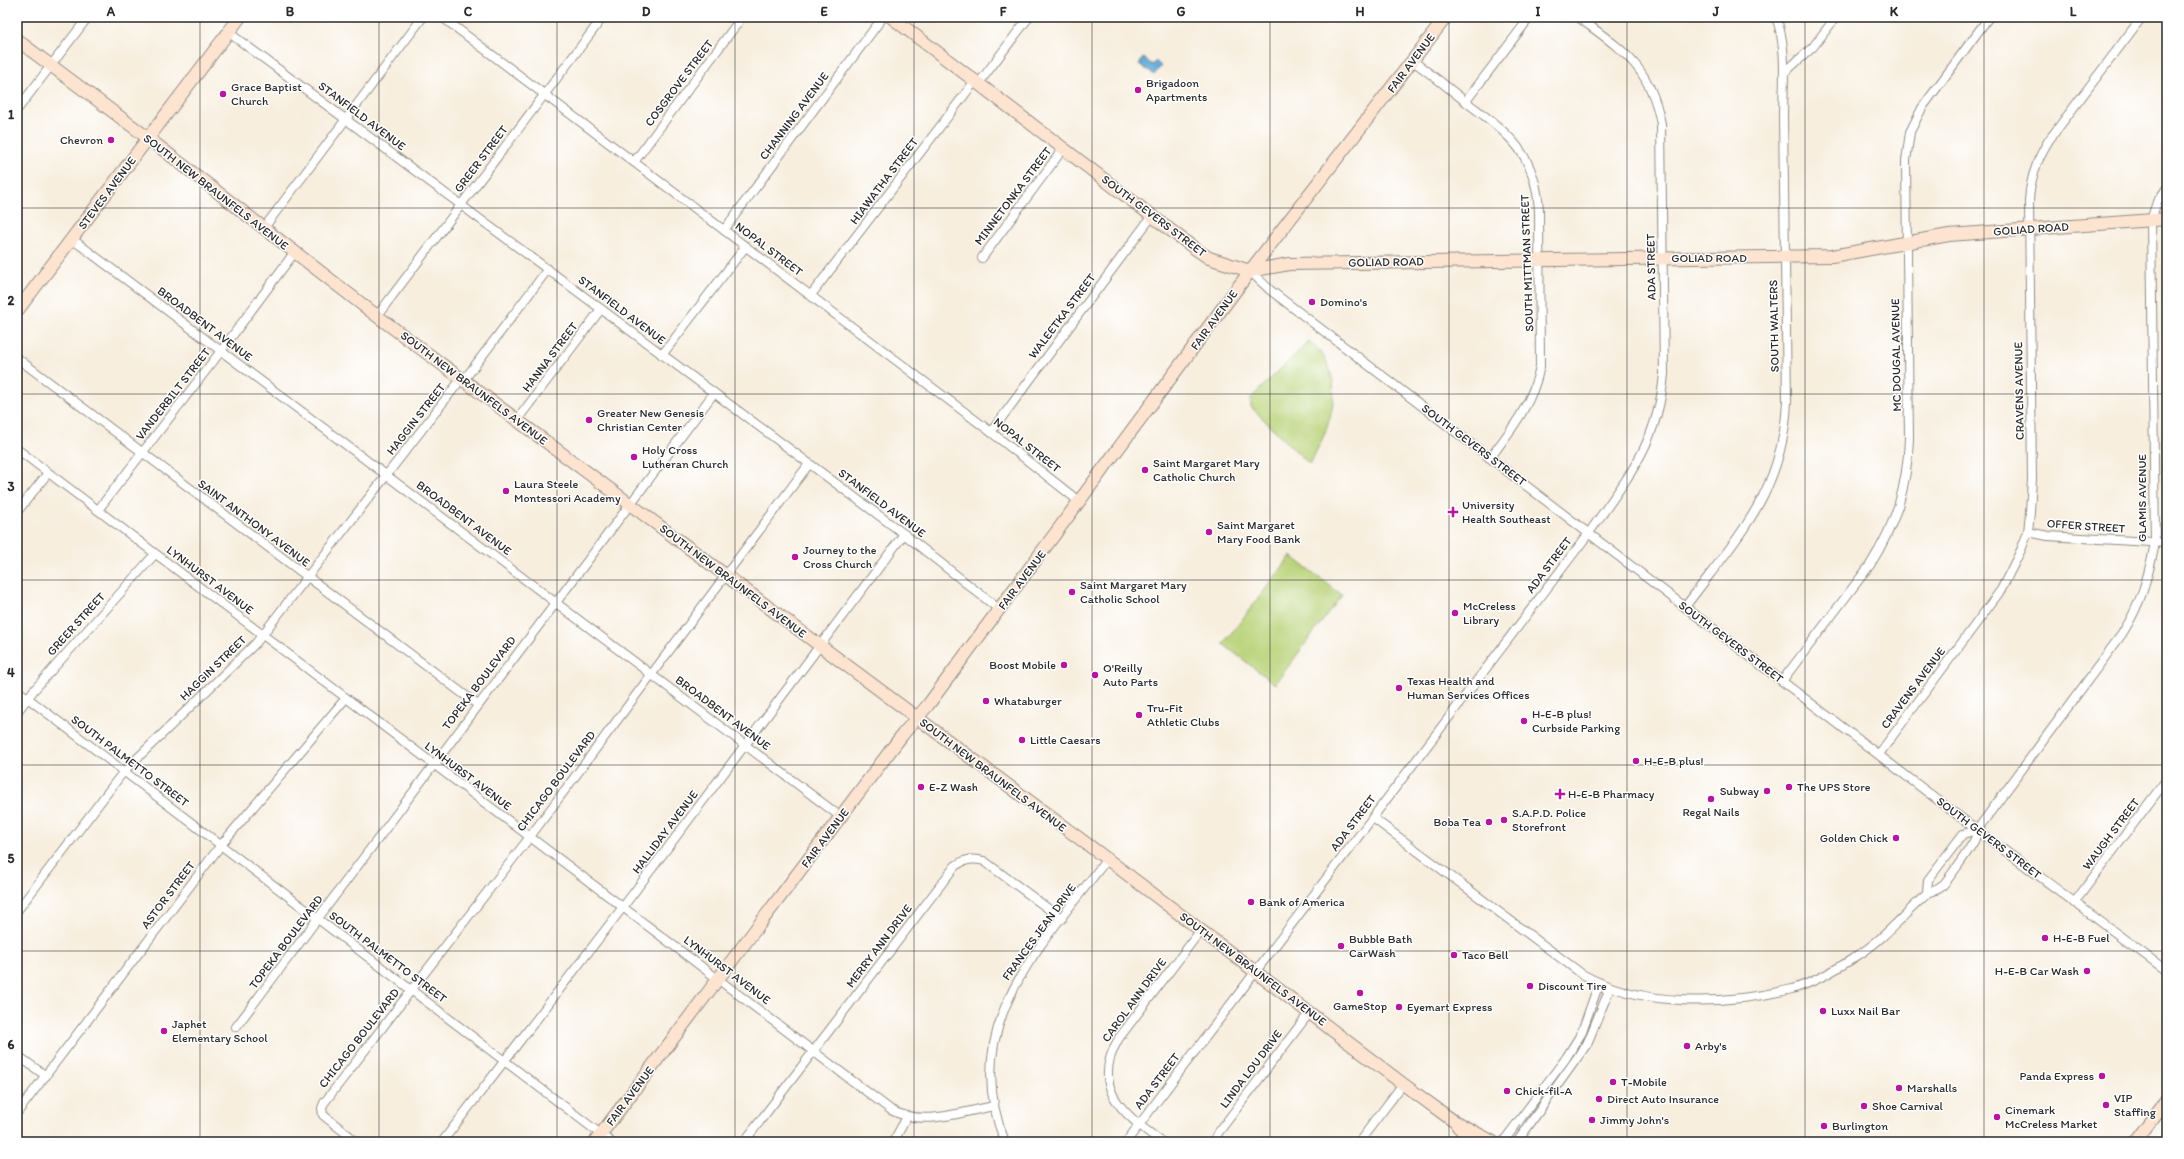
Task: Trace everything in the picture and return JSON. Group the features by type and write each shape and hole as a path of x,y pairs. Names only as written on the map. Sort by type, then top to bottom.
{"main road":[{"name":"STEVES AVENUE","path":"17,311 240,17"},
{"name":"SOUTH GEVERS STREET","path":"891,17 1209,258 1250,270"},
{"name":"FAIR AVENUE","path":"598,1138 903,734 1000,610 1250,270 1446,17"},
{"name":"SOUTH NEW BRAUNFELS AVENUE","path":"17,40 148,138 263,229 377,316 1107,859 1403,1084 1452,1120 1493,1142"},
{"name":"GOLIAD ROAD","path":"1250,270 1289,264 1844,255 1949,235 2167,219"},
{"path":"2137,1141 2167,1100"},
{"name":"SOUTH NEW BRAUNFELS AVENUE","path":"1452,1120 1472,1142"}],"street":[{"path":"17,110 88,17"},
{"path":"263,229 423,17"},
{"name":"NOPAL STREET","path":"442,17 811,295 1080,502"},
{"name":"GREER STREET","path":"377,316 602,17"},
{"name":"COSGROVE STREET","path":"634,162 742,17"},
{"name":"CHANNING AVENUE","path":"724,230 884,17"},
{"name":"HIAWATHA STREET","path":"811,295 1029,17"},
{"path":"1466,101 1530,17"},
{"name":"ADA STREET","path":"1126,1142 1589,533 1640,459 1654,428 1659,410 1664,374 1661,124 1656,100 1648,81 1636,64 1619,48 1578,17"},
{"name":"SOUTH WALTERS","path":"1685,607 1751,519 1771,482 1778,462 1786,428 1787,400 1782,117 1784,73 1782,37 1776,17"},
{"path":"1784,73 1813,47 1836,17"},
{"name":"MC DOUGAL AVENUE","path":"1782,681 1870,565 1891,526 1899,506 1908,468 1909,439 1906,151 1913,123 1928,99 1989,17"},
{"name":"CRAVENS AVENUE","path":"1878,754 2002,590 2028,532 2032,479 2029,190 2041,152 2142,17"},
{"name":"STANFIELD AVENUE","path":"228,32 904,534 1000,610"},
{"name":"SOUTH MITTMAN STREET","path":"1413,60 1510,136 1529,166 1539,200 1541,355 1538,378 1522,415 1490,458"},
{"name":"MINNETONKA STREET","path":"982,258 1064,149"},
{"name":"GLAMIS AVENUE","path":"1977,830 2122,634 2141,600 2147,582 2155,543 2151,220 2158,202 2167,188"},
{"name":"WALEETKA STREET","path":"991,432 1152,216"},
{"name":"BROADBENT AVENUE","path":"72,239 746,744 841,817"},
{"path":"662,355 746,246"},
{"name":"VANDERBILT STREET","path":"98,510 221,351 294,253"},
{"name":"HAGGIN STREET","path":"17,911 124,771 262,635 548,269"},
{"name":"SOUTH GEVERS STREET","path":"1250,270 1270,290 1977,830 2167,971"},
{"name":"HANNA STREET","path":"517,420 602,309"},
{"name":"SAINT ANTHONY AVENUE","path":"17,358 478,705"},
{"name":"TOPEKA BOULEVARD","path":"236,1027 714,393"},
{"name":"LYNHURST AVENUE","path":"17,449 529,838 719,979 891,1110 907,1117"},
{"name":"CHICAGO BOULEVARD","path":"357,1142 327,1119 322,1112 324,1103 529,838 725,574 809,464"},
{"path":"17,512 48,472"},
{"name":"OFFER STREET","path":"2028,532 2048,536 2167,543"},
{"name":"HALLIDAY AVENUE","path":"442,1142 623,907 904,534"},
{"name":"GREER STREET","path":"17,712 155,554"},
{"name":"SOUTH PALMETTO STREET","path":"17,690 504,1061 598,1138 611,1142"},
{"name":"ASTOR STREET","path":"17,1113 221,845 346,698"},
{"name":"WAUGH STREET","path":"2074,903 2167,779"},
{"path":"1372,818 1564,961 1605,986 1652,997 1686,1000 1742,998 1793,988 1834,970 1858,956 1888,933 1927,893 1940,888 1975,840 1977,830 1963,834 1928,880 1927,893"},
{"name":"MERRY ANN DRIVE","path":"744,1142 955,866 961,862 977,859 984,861 1062,919"},
{"name":"FRANCES JEAN DRIVE","path":"1005,1142 994,1106 991,1076 992,1057 999,1019 1015,983 1107,859"},
{"name":"CAROL ANN DRIVE","path":"1162,1142 1121,1110 1115,1099 1108,1075 1110,1056 1119,1038 1201,930"},
{"path":"1503,1142 1566,1058 1581,1034 1597,989 1605,986"},
{"path":"1517,1142 1587,1044 1608,993 1605,986"},
{"name":"LINDA LOU DRIVE","path":"1214,1142 1218,1133 1310,1012"},
{"path":"17,1055 46,1076"},
{"path":"1359,1142 1403,1084"},
{"path":"893,1142 907,1117 932,1118 994,1106"}],"green space":[{"path":"1309,341 1323,355 1330,370 1333,384 1333,398 1332,412 1328,425 1309,464 1251,407 1251,398"},
{"path":"1291,556 1342,595 1275,684 1223,644"}],"water":[{"path":"1143,58 1153,65 1156,61 1161,66 1154,75 1139,64"}],"place":[{"name":"Brigadoon Apartments","path":"1138,90"},
{"name":"Grace Baptist Church","path":"223,94"},
{"name":"Chevron","path":"111,140"},
{"name":"Domino's","path":"1312,302"},
{"name":"Greater New Genesis Christian Center","path":"589,420"},
{"name":"Holy Cross Lutheran Church","path":"634,457"},
{"name":"Saint Margaret Mary Catholic Church","path":"1145,470"},
{"name":"Laura Steele Montessori Academy","path":"506,491"},
{"name":"University Health Southeast","path":"1453,512"},
{"name":"Saint Margaret Mary Food Bank","path":"1209,532"},
{"name":"Journey to the Cross Church","path":"795,557"},
{"name":"Saint Margaret Mary Catholic School","path":"1072,592"},
{"name":"McCreless Library","path":"1455,613"},
{"name":"Boost Mobile","path":"1064,665"},
{"name":"O'Reilly Auto Parts","path":"1095,675"},
{"name":"Texas Health and Human Services Offices","path":"1399,688"},
{"name":"Whataburger","path":"986,701"},
{"name":"Tru-Fit Athletic Clubs","path":"1139,715"},
{"name":"H-E-B plus! Curbside Parking","path":"1524,721"},
{"name":"Little Caesars","path":"1022,740"},
{"name":"H-E-B plus!","path":"1636,761"},
{"name":"E-Z Wash","path":"921,787"},
{"name":"The UPS Store","path":"1789,787"},
{"name":"Subway","path":"1767,791"},
{"name":"H-E-B Pharmacy","path":"1560,794"},
{"name":"Regal Nails","path":"1711,799"},
{"name":"S.A.P.D. Police Storefront","path":"1504,820"},
{"name":"Boba Tea","path":"1489,822"},
{"name":"Golden Chick","path":"1896,838"},
{"name":"Bank of America","path":"1251,902"},
{"name":"H-E-B Fuel","path":"2045,938"},
{"name":"Bubble Bath CarWash","path":"1341,946"},
{"name":"Taco Bell","path":"1454,955"},
{"name":"H-E-B Car Wash","path":"2087,971"},
{"name":"Discount Tire","path":"1530,986"},
{"name":"GameStop","path":"1360,993"},
{"name":"Eyemart Express","path":"1399,1007"},
{"name":"Luxx Nail Bar","path":"1823,1011"},
{"name":"Japhet Elementary School","path":"164,1031"},
{"name":"Arby's","path":"1687,1046"},
{"name":"Panda Express","path":"2102,1076"},
{"name":"T-Mobile","path":"1613,1082"},
{"name":"Marshalls","path":"1899,1088"},
{"name":"Chick-fil-A","path":"1507,1091"},
{"name":"Direct Auto Insurance","path":"1599,1099"},
{"name":"VIP Staffing","path":"2106,1105"},
{"name":"Shoe Carnival","path":"1864,1106"},
{"name":"Cinemark McCreless Market","path":"1997,1117"},
{"name":"Jimmy John's","path":"1592,1120"},
{"name":"Burlington","path":"1824,1126"}]}
